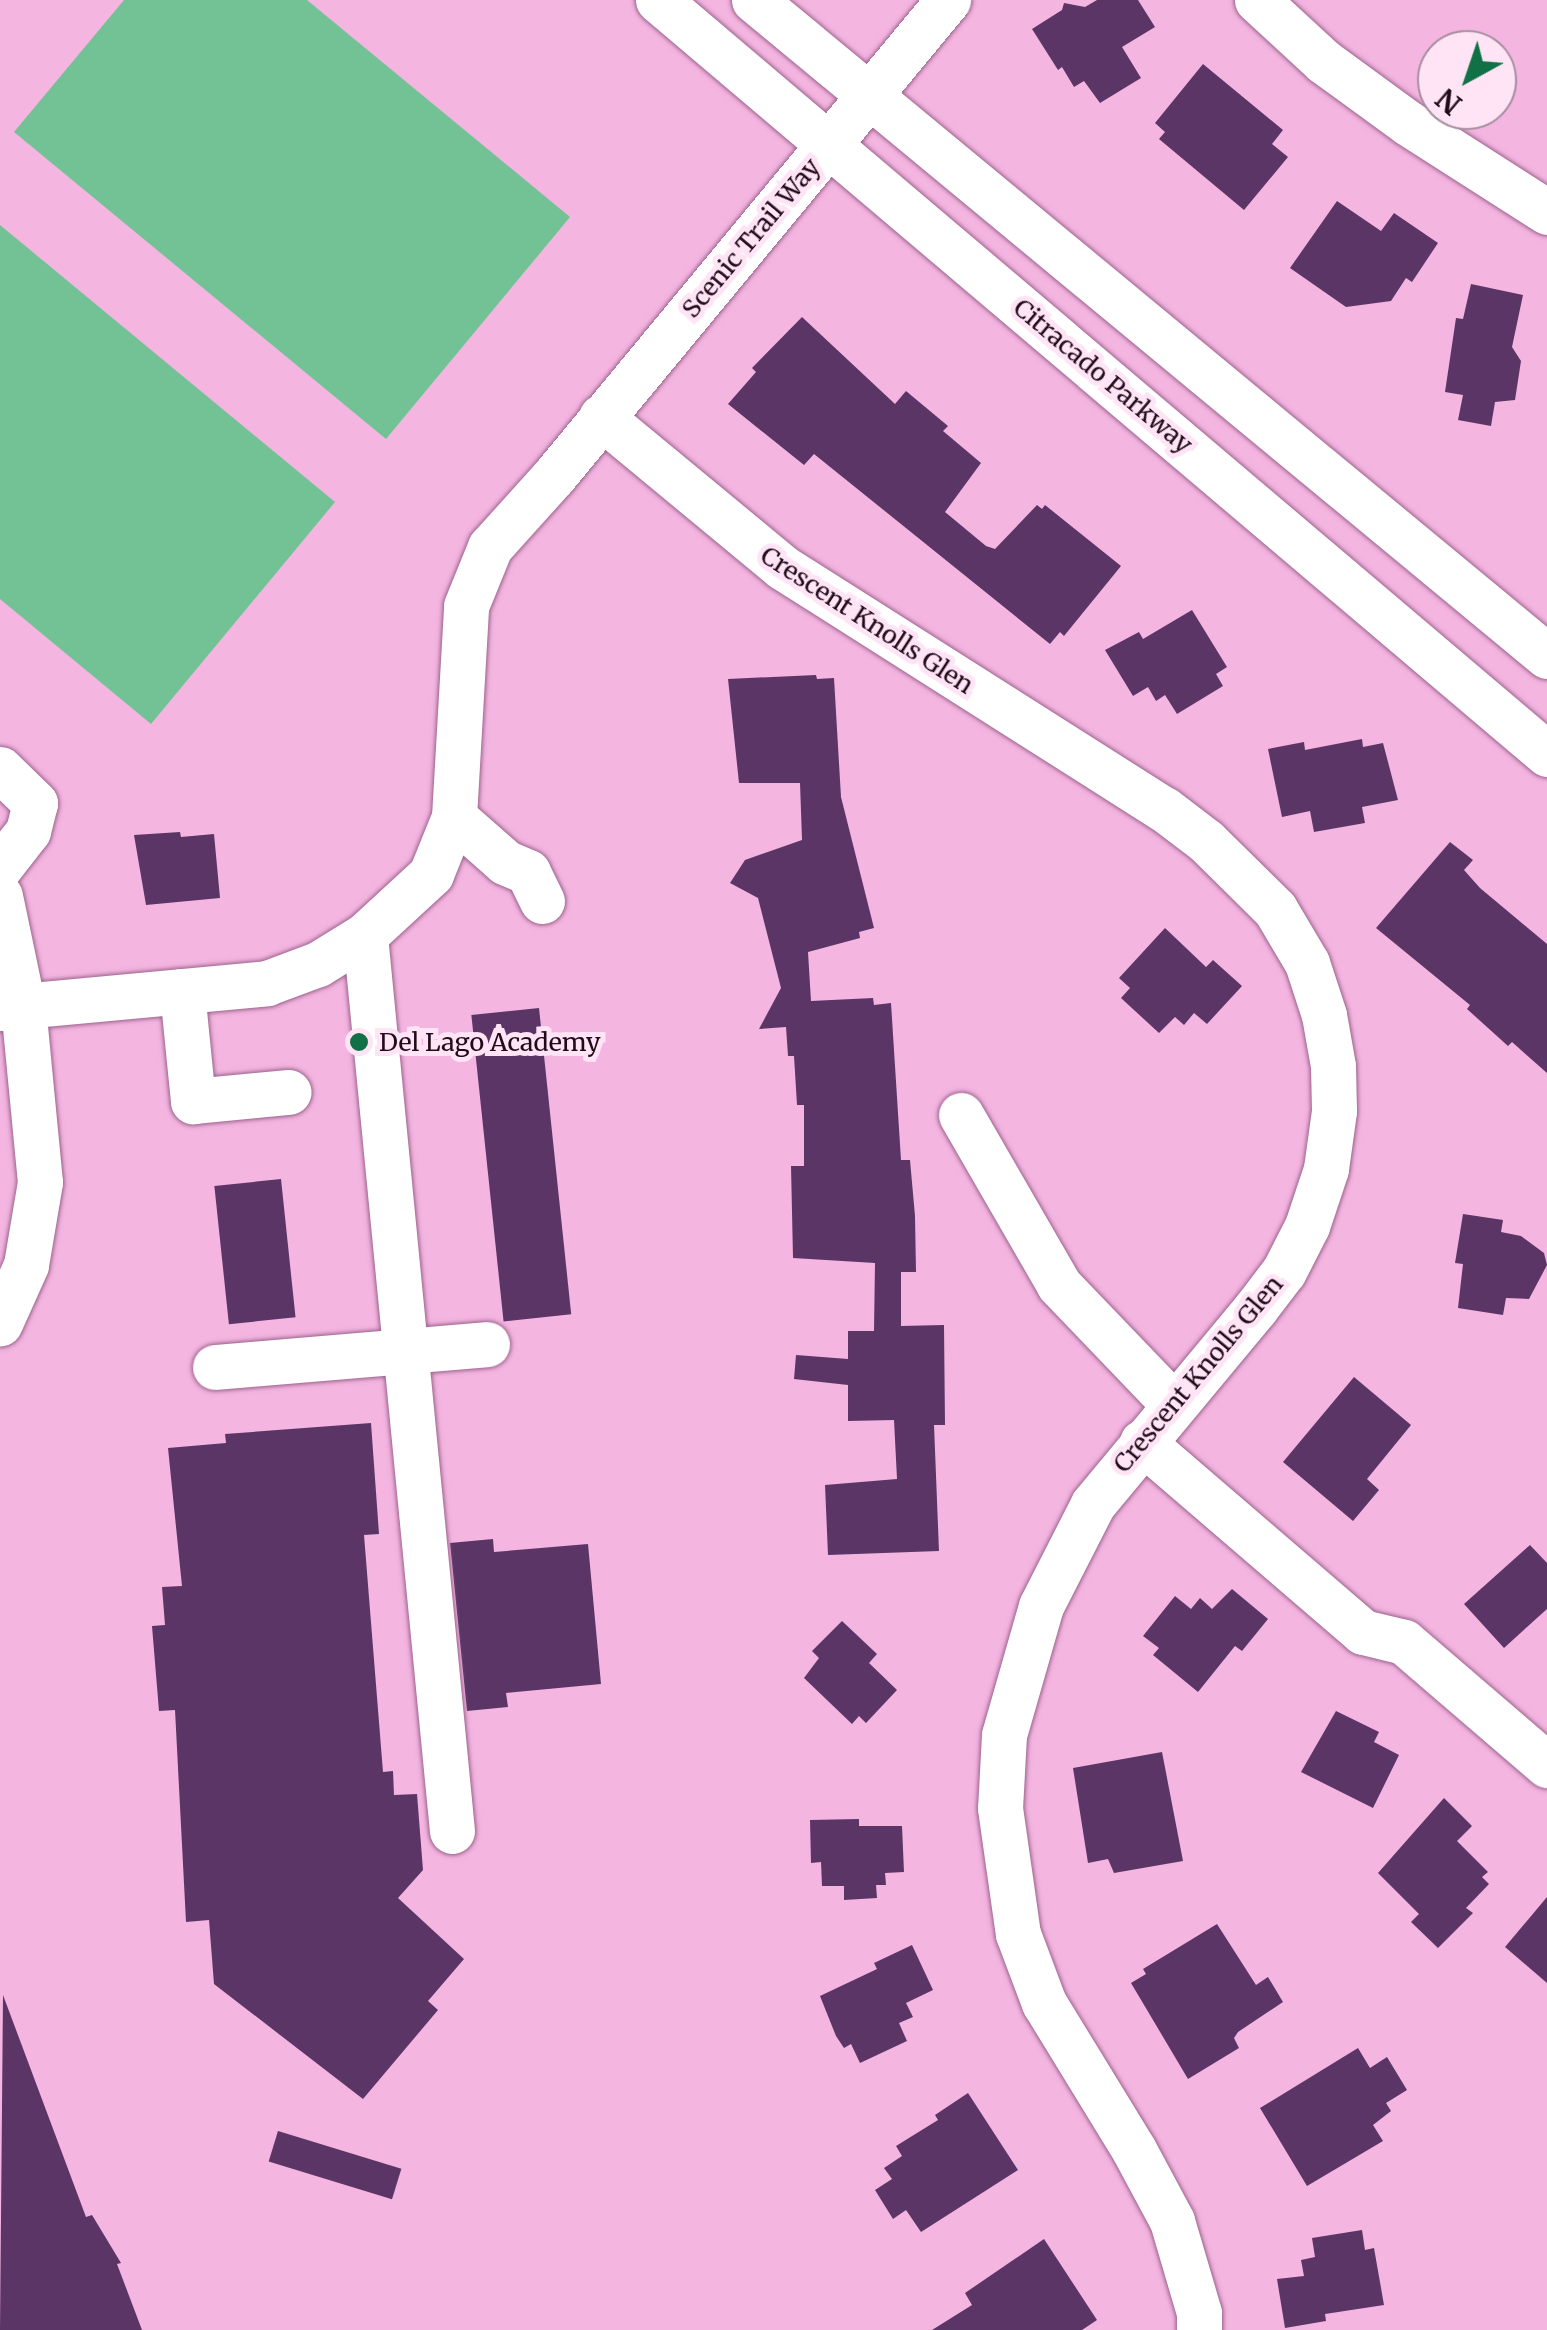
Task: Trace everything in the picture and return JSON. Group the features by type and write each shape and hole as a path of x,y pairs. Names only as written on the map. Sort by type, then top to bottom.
{"street":[{"name":"Citracado Parkway","path":"658,0 1547,754"},
{"path":"754,0 1547,656"},
{"name":"Scenic Trail Way","path":"12,1007 268,983 318,964 365,935 431,874 454,816 466,606 490,547 554,476 948,0"},
{"path":"1257,0 1323,61 1542,197"},
{"name":"Crescent Knolls Glen","path":"601,417 782,568 1164,809 1206,841 1275,908 1299,950 1324,1015 1333,1066 1334,1111 1326,1169 1307,1226 1284,1271 1093,1504 1041,1606 1004,1735 1000,1808 1018,1934 1044,2003 1134,2150 1172,2221 1199,2312 1199,2330"},
{"path":"0,768 35,803 28,832 0,866"},
{"path":"454,816 505,862 528,872 542,901"},
{"path":"0,896 12,1007 40,1182 26,1266 0,1324"},
{"path":"365,935 452,1830"},
{"path":"182,991 193,1101 289,1092"},
{"path":"961,1115 1059,1285 1174,1405"},
{"path":"215,1367 488,1344"},
{"path":"1142,1442 1363,1632 1404,1642 1547,1766"}],"green space":[{"path":"124,0 307,0 570,217 386,439 14,132"},
{"path":"0,225 335,502 151,724 0,599"}],"building":[{"path":"1097,0 1138,0 1155,27 1122,47 1141,78 1100,103 1084,81 1074,87 1062,67 1058,70 1032,29 1062,10 1064,3 1085,7"},
{"path":"1203,64 1283,130 1272,144 1288,157 1244,210 1159,139 1165,132 1155,123"},
{"path":"1337,201 1381,231 1394,213 1438,243 1412,282 1406,278 1391,301 1346,307 1290,268"},
{"path":"1471,284 1523,295 1512,347 1521,361 1515,400 1495,402 1491,426 1458,420 1463,395 1445,392 1456,318 1463,319"},
{"path":"802,317 895,404 906,391 948,426 943,431 981,463 945,512 986,546 995,549 1037,505 1042,509 1045,505 1121,566 1064,636 1060,632 1050,644 814,454 804,465 728,404 756,372 752,368"},
{"path":"1192,610 1227,667 1216,674 1223,686 1177,714 1165,695 1156,701 1148,687 1133,696 1105,650 1139,632 1143,639"},
{"path":"816,675 817,679 834,678 841,797 874,928 859,932 860,938 808,952 811,1001 873,998 874,1005 891,1003 901,1160 910,1160 915,1216 916,1272 901,1272 901,1326 944,1325 945,1425 934,1425 939,1551 828,1555 825,1485 897,1479 894,1420 848,1421 848,1385 794,1379 796,1355 848,1359 848,1331 874,1331 875,1263 793,1258 791,1166 804,1166 804,1105 797,1105 794,1056 788,1056 786,1027 759,1029 781,988 758,898 730,883 745,860 802,840 800,783 739,783 728,679"},
{"path":"1362,739 1363,747 1383,743 1398,800 1362,807 1365,823 1314,832 1310,811 1282,817 1268,749 1304,742 1305,750"},
{"path":"180,832 181,837 214,834 220,898 146,905 134,835"},
{"path":"1450,842 1473,860 1464,870 1480,888 1547,944 1547,1073 1512,1042 1508,1046 1467,1009 1470,1005 1376,928"},
{"path":"1165,928 1206,967 1213,960 1242,986 1207,1024 1194,1013 1184,1025 1175,1017 1159,1033 1121,998 1130,988 1119,978"},
{"path":"539,1008 571,1314 504,1321 471,1015"},
{"path":"281,1179 296,1317 229,1324 214,1186"},
{"path":"1463,1214 1503,1220 1501,1232 1521,1236 1544,1253 1547,1265 1529,1299 1506,1298 1503,1315 1458,1308 1463,1264 1455,1263"},
{"path":"1354,1377 1411,1425 1367,1479 1379,1490 1353,1521 1283,1462"},
{"path":"371,1423 379,1534 364,1535 383,1772 393,1771 394,1795 417,1794 423,1870 398,1898 464,1959 428,2001 438,2010 363,2099 214,1984 209,1920 186,1922 175,1710 159,1711 152,1626 165,1625 162,1587 182,1586 168,1448 226,1443 225,1434"},
{"path":"493,1539 494,1552 588,1544 601,1684 506,1693 508,1707 467,1711 450,1543"},
{"path":"1530,1545 1547,1563 1547,1609 1504,1648 1464,1604"},
{"path":"1232,1589 1268,1619 1242,1651 1235,1646 1198,1692 1153,1655 1159,1648 1143,1636 1175,1596 1191,1609 1200,1598 1212,1609"},
{"path":"842,1621 877,1654 869,1663 897,1690 866,1723 859,1716 852,1724 804,1678 819,1658 812,1651"},
{"path":"1336,1711 1379,1732 1374,1742 1399,1755 1373,1808 1301,1772"},
{"path":"1162,1752 1183,1861 1114,1873 1108,1859 1088,1863 1073,1768"},
{"path":"1444,1798 1472,1826 1457,1841 1488,1872 1482,1877 1489,1884 1466,1908 1473,1913 1438,1948 1411,1922 1419,1914 1378,1873"},
{"path":"859,1819 859,1826 902,1826 904,1872 885,1873 886,1885 876,1885 877,1898 844,1900 844,1886 822,1886 821,1862 811,1863 810,1820"},
{"path":"1547,1897 1547,1983 1505,1947"},
{"path":"1217,1924 1256,1985 1268,1977 1283,2002 1238,2032 1234,2038 1239,2048 1188,2079 1131,1983 1146,1974 1143,1969"},
{"path":"912,1945 933,1990 906,2003 913,2017 899,2023 907,2041 860,2063 851,2044 844,2048 836,2036 820,1996 877,1969 874,1963"},
{"path":"3,1995 86,2217 92,2215 121,2263 117,2264 142,2330 0,2330"},
{"path":"1358,2048 1370,2068 1387,2057 1407,2090 1386,2103 1391,2111 1373,2125 1383,2141 1307,2186 1260,2108"},
{"path":"968,2093 1018,2170 921,2232 906,2210 893,2219 875,2190 892,2179 884,2168 902,2156 896,2146 938,2120 935,2115"},
{"path":"278,2131 401,2169 392,2199 269,2162"},
{"path":"1362,2230 1365,2250 1374,2248 1384,2305 1325,2314 1326,2321 1285,2328 1277,2279 1304,2276 1301,2260 1315,2257 1312,2238"},
{"path":"1044,2239 1097,2320 1082,2330 932,2330 972,2305 965,2293"}],"place":[{"name":"Del Lago Academy","path":"359,1042"}]}
